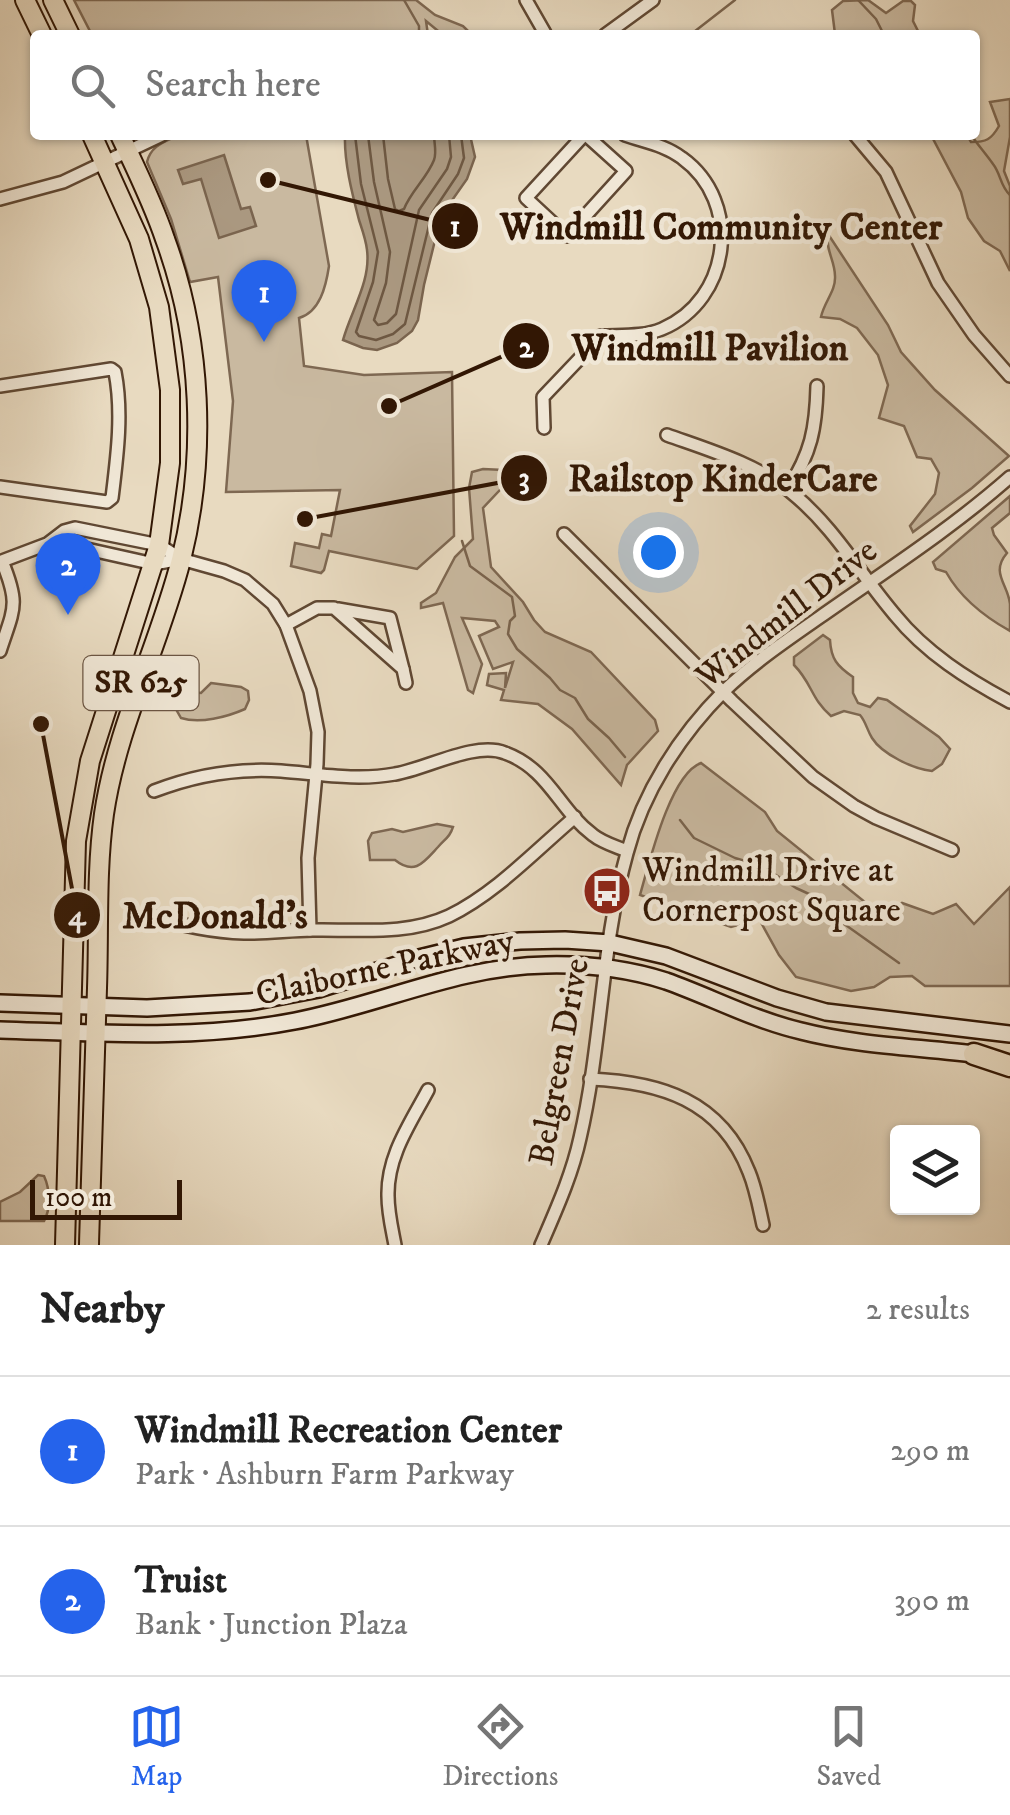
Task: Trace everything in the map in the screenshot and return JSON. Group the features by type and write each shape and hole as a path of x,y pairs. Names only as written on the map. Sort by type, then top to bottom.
{"highway":[{"path":"974,1054 1010,1062"}],"main road":[{"path":"25,0 40,30"},
{"path":"53,0 68,30"},
{"name":"SR 625","path":"65,1245 75,852 84,783 160,545 171,436 164,336 152,280 139,239 95,140"},
{"name":"SR 625","path":"89,1245 105,810 120,747 181,559 196,447 190,341 180,287 166,240 124,143"},
{"name":"Claiborne Parkway","path":"0,1004 184,1007 267,1000 319,990 442,951 492,943 566,940 610,943 666,956 750,989 816,1009 1010,1034"},
{"name":"Claiborne Parkway","path":"0,1030 192,1033 253,1028 327,1014 441,980 500,968 544,965 606,968 661,980 743,1012 826,1037 974,1054"}],"street":[{"path":"526,0 543,30"},
{"path":"612,30 653,0"},
{"path":"580,140 526,198 568,236 626,171 591,140"},
{"path":"544,428 543,397 601,336 666,327 695,306 716,271 722,224 703,178 670,150 640,140"},
{"path":"859,140 886,172 938,283 974,335 1010,376"},
{"path":"0,198 49,187 106,162 124,143"},
{"path":"0,386 111,369 117,378 118,452 112,498 107,502 0,487"},
{"path":"788,489 812,441 817,386"},
{"path":"667,435 752,468 788,489 831,530 895,615 936,656 1010,702"},
{"name":"Windmill Drive","path":"610,943 627,851 639,817 663,769 696,723 723,692 768,654 1010,477"},
{"path":"0,650 15,596 1,559 47,544 74,528 160,545 181,559 244,580 272,604 286,625 314,707 318,749 308,858 310,930"},
{"path":"564,534 794,761 832,792 902,831 952,850"},
{"path":"47,544 154,564 181,559"},
{"path":"286,625 317,608 390,618 406,683"},
{"path":"334,608 403,669"},
{"path":"154,791 212,774 248,770 356,778 394,775 474,752 495,750 529,765 593,836 627,851"},
{"path":"147,915 214,931 244,933 388,930 424,925 482,896 575,817"},
{"name":"Belgreen Drive","path":"541,1245 574,1162 610,943"},
{"path":"590,1079 622,1080 664,1089 709,1115 742,1155 763,1225"},
{"path":"395,1245 388,1198 392,1164 428,1090"}],"shaded area":[{"path":"74,0 416,0 435,15 467,30 437,30 426,21 427,30 89,30"},
{"path":"868,0 886,13 903,1 911,1 915,5 913,21 918,30 834,30 832,10 843,1"},
{"path":"1010,99 1010,137 1004,171 1010,186 1010,271 1000,251 984,241 968,218 961,192 934,140 988,139 999,126 990,102"},
{"path":"307,140 329,266 317,304 299,318 304,366 364,375 452,372 454,536 417,569 329,551 321,573 291,566 295,543 319,548 322,534 331,536 340,490 226,492 233,401 218,277 190,282 171,219 147,162 164,142"},
{"path":"828,234 888,325 901,352 935,390 1009,456 913,532 910,526 935,494 939,473 931,459 917,457 904,426 879,418 888,385 878,355 857,328 840,319 821,317 835,281"},
{"path":"504,470 514,475 483,508 491,567 545,632 591,652 655,720 658,731 627,765 621,785 572,729 538,704 501,700 504,690 487,685 489,674 506,673 505,688 513,662 493,669 479,636 499,627 495,621 462,618 482,664 473,693 468,690 443,603 421,608 421,603 436,593 455,557 473,539 469,488 472,472"},
{"path":"1010,496 1010,513 992,528 1007,553 1000,573 1009,597 1010,631 974,606 933,562"},
{"path":"823,635 830,640 836,662 853,677 853,693 858,703 870,707 878,698 887,700 939,737 950,749 942,764 932,771 907,764 877,744 860,715 844,711 831,716 824,710 794,665 794,657"},
{"path":"211,683 248,691 245,709 213,719 181,718 177,711 185,695 201,693"},
{"path":"701,763 765,812 777,831 866,903 889,912 902,903 933,914 956,904 974,924 1010,887 1010,986 925,986 912,976 890,977 874,987 851,991 796,977 759,919 731,927 640,895 670,801 690,771"},
{"path":"437,824 453,827 419,865 408,867 395,860 370,860 368,841 372,833 392,829 403,832"},
{"path":"38,1175 44,1176 48,1193 44,1221 0,1221 0,1202 20,1192"}],"water":[{"path":"345,140 471,140 475,157 467,179 441,216 418,320 397,343 377,350 343,340 367,262"},
{"path":"224,155 241,209 250,207 256,226 219,238 201,179 183,184 178,170"}],"waterway":[{"path":"404,0 419,30"},
{"path":"696,30 735,0"},
{"path":"858,0 882,30"},
{"path":"975,140 1010,195"},
{"path":"462,541 470,566 512,597 515,616 508,634 517,649 560,690 575,698 588,719 625,757"},
{"path":"680,820 694,838 762,866 820,899 833,916 899,963"}],"place":[{"name":"Windmill Community Center","path":"268,180"},
{"name":"Windmill Recreation Center","path":"264,342"},
{"name":"Windmill Pavilion","path":"389,406"},
{"name":"Railstop KinderCare","path":"305,519"},
{"name":"Truist","path":"68,615"},
{"name":"McDonald's","path":"41,724"},
{"name":"Windmill Drive at Cornerpost Square","path":"607,891"}]}
